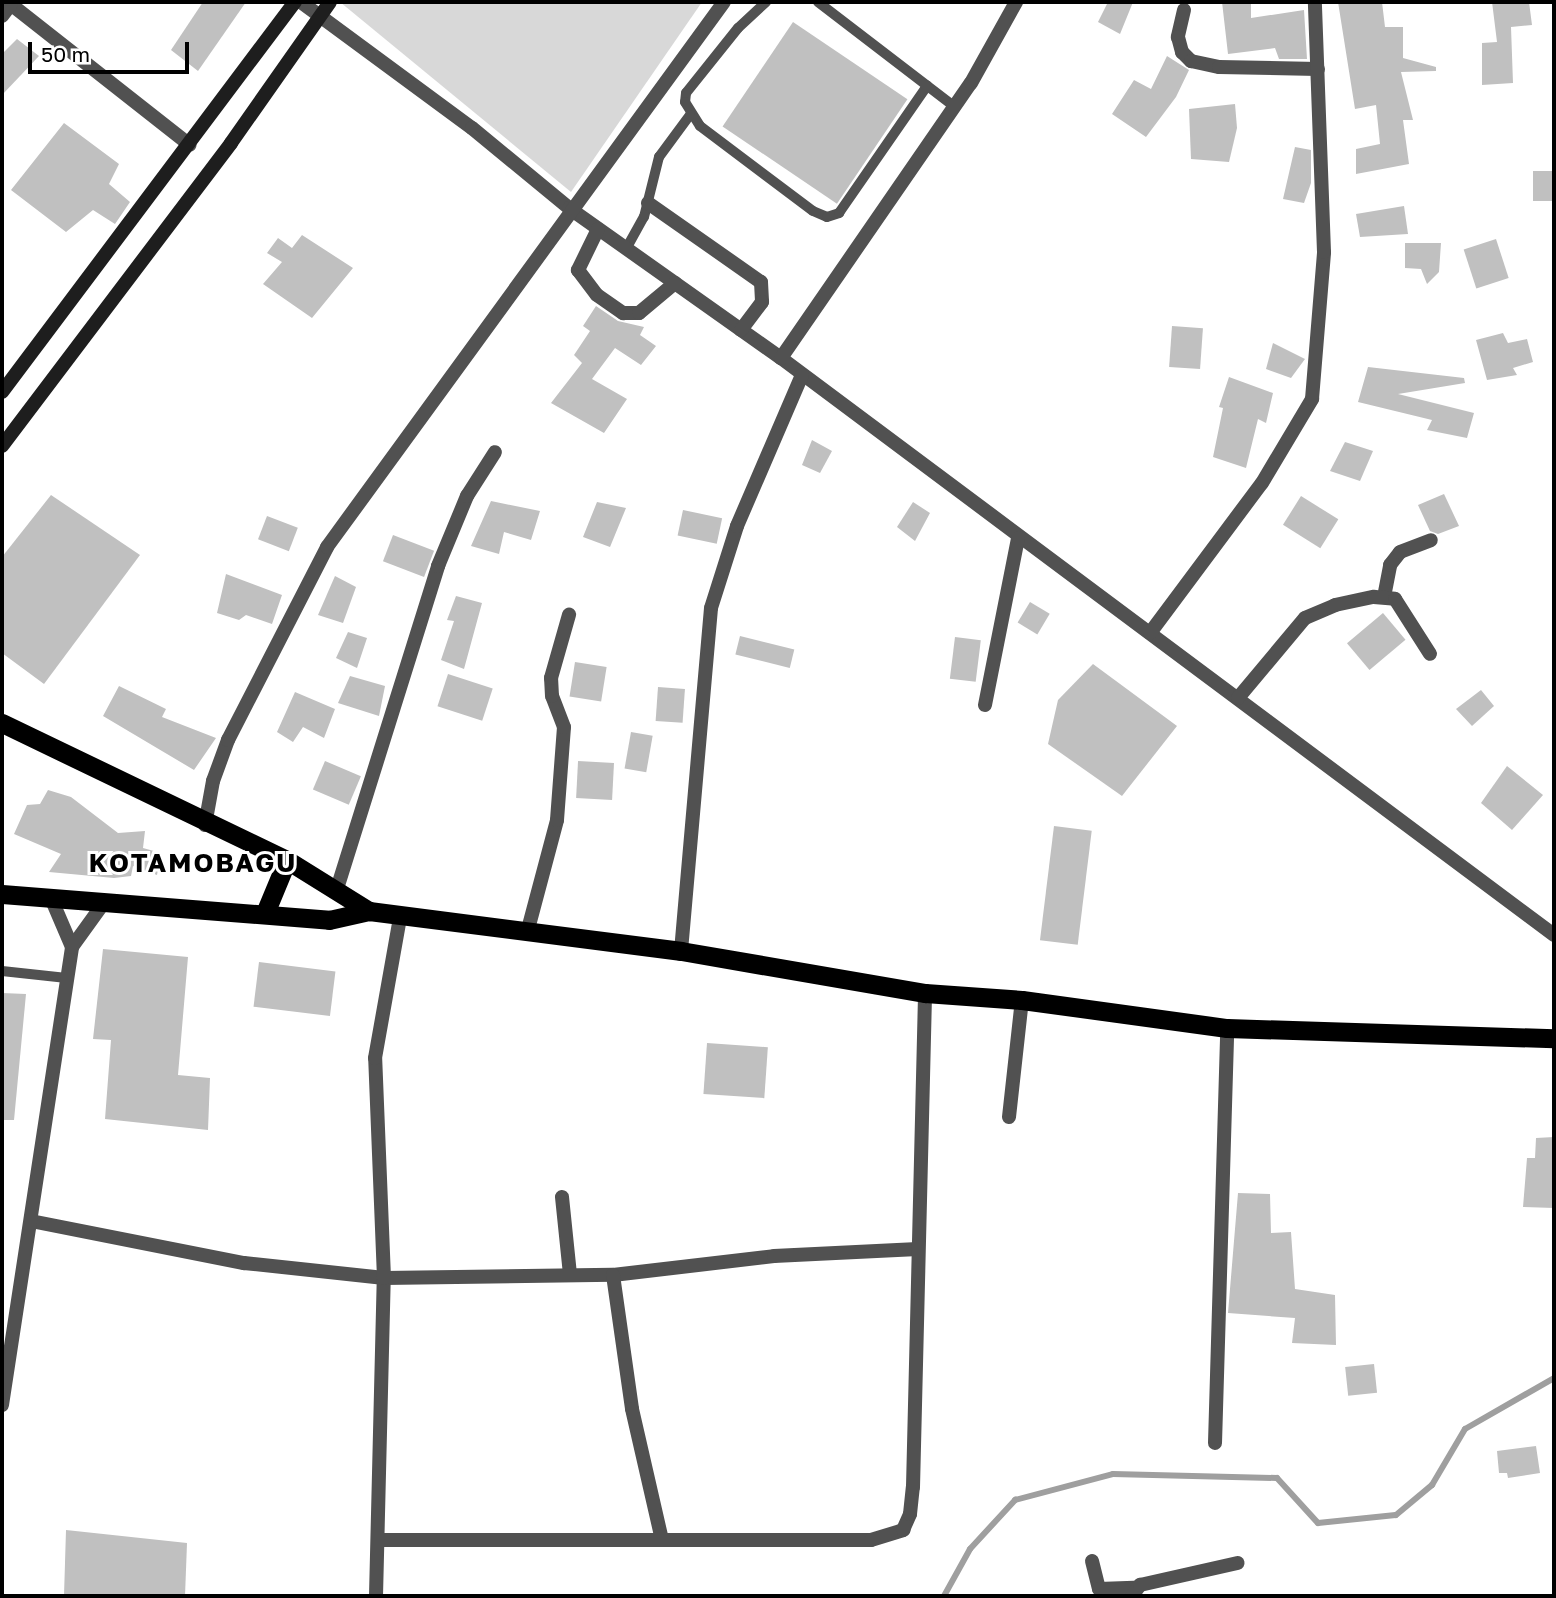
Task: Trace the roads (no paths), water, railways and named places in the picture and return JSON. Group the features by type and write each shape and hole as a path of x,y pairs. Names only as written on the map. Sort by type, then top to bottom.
{"highway":[{"path":"2,723 205,825 287,860 369,911 681,951 925,993 1022,1000 1227,1028 1554,1038"},
{"path":"264,913 287,860"},
{"path":"2,894 328,920 369,911"}],"main road":[{"path":"2,392 191,145 295,2"},
{"path":"2,446 330,2"}],"street":[{"path":"301,2 472,128 569,208 781,358 1018,538 1238,698 1554,935"},
{"path":"205,825 213,781 228,740 327,547 569,208 724,2"},
{"path":"781,358 955,107 1016,2"},
{"path":"1150,634 1262,482 1312,399 1324,252 1315,2"},
{"path":"7,7 191,145"},
{"path":"1184,10 1178,37 1182,52 1191,61 1219,67 1318,69"},
{"path":"648,203 761,282 765,291 762,302 741,330"},
{"path":"598,229 578,270 597,295 624,313 639,313 675,283"},
{"path":"681,951 711,608 737,526 802,375"},
{"path":"336,892 438,566 467,496 495,452"},
{"path":"985,705 1018,538"},
{"path":"1384,597 1390,565 1400,552 1431,540"},
{"path":"1238,698 1305,618 1319,609 1384,597 1395,599 1409,615 1430,654"},
{"path":"527,933 557,820 564,727 552,696 551,678 569,615"},
{"path":"51,898 72,947"},
{"path":"2,1405 72,947 103,904"},
{"path":"376,1596 384,1278 375,1058 400,917"},
{"path":"379,1540 871,1540 903,1530 910,1514 913,1487 925,993"},
{"path":"1009,1116 1022,1000"},
{"path":"1215,1443 1227,1028"},
{"path":"562,1197 570,1273"},
{"path":"31,1221 244,1263 384,1278 570,1273 613,1275 774,1256 918,1249"},
{"path":"613,1275 632,1409 662,1539"},
{"path":"1092,1560 1099,1589 1133,1592 1238,1563"}],"lane":[{"path":"766,2 738,28 686,93 690,115 802,203 827,217 839,213 927,86"},
{"path":"818,2 955,107"},
{"path":"626,249 648,203 659,157 690,115"},
{"path":"2,971 67,978"}],"waterway":[{"path":"944,1596 970,1549 1015,1500 1113,1474 1277,1478 1318,1523 1396,1515 1432,1485 1465,1429 1554,1378"}],"district":[{"name":"KOTAMOBAGU","path":"193,863"}]}
